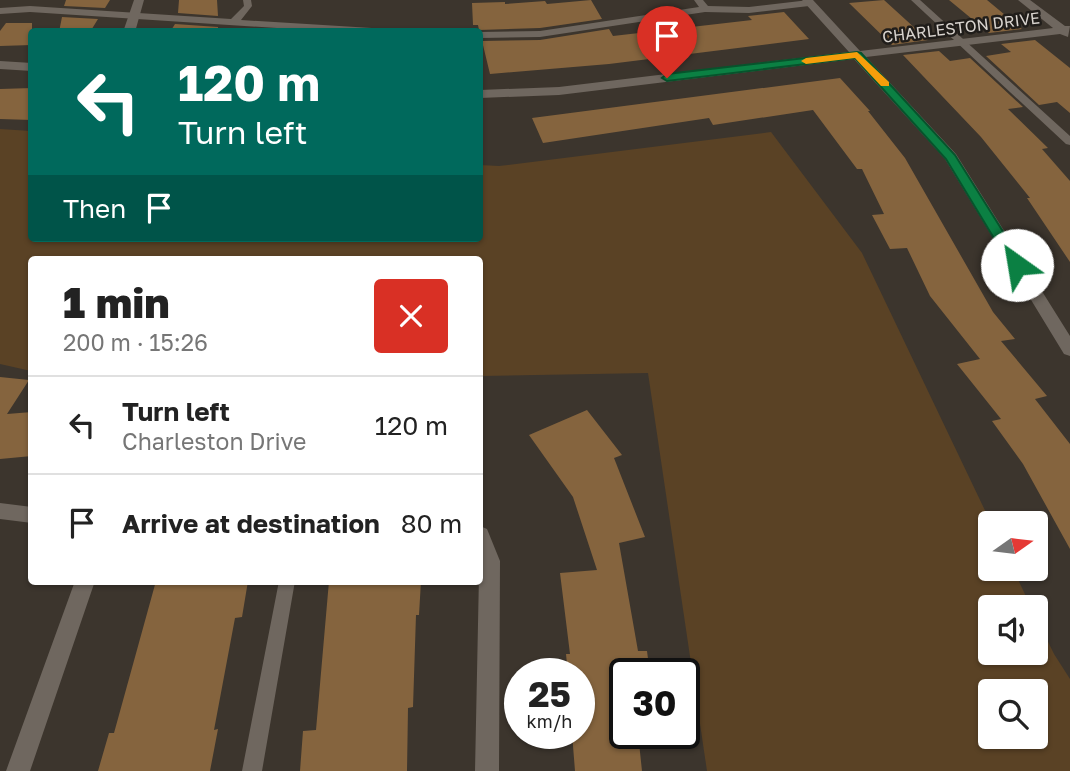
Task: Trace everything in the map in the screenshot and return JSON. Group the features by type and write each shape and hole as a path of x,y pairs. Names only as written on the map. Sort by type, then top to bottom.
{"street":[{"path":"131,28 138,0"},
{"path":"1023,0 1067,32"},
{"path":"808,1 951,158 1070,350"},
{"name":"CHARLESTON DRIVE","path":"483,94 559,91 962,42 1067,32"},
{"path":"0,65 28,66"},
{"path":"0,510 28,514"},
{"path":"483,544 491,569 487,771"},
{"path":"18,771 84,585"}],"lane":[{"path":"233,23 248,6 247,0"},
{"path":"698,0 705,9"},
{"path":"915,0 1070,142"},
{"path":"483,35 540,34 705,9 748,10 808,1"},
{"path":"0,11 31,5 135,16 319,28"},
{"path":"252,771 286,585"}],"shaded area":[{"path":"0,129 28,131 28,242 483,242 483,165 499,166 771,132 862,253 985,511 978,511 978,581 1019,581 1025,595 978,595 978,665 1048,665 1048,642 1070,679 1070,771 707,771 700,724 700,658 690,658 648,373 483,376 483,256 28,256 28,370 0,364"}],"building":[{"path":"66,0 110,0 105,8 64,6"},
{"path":"179,0 217,0 218,16 178,13"},
{"path":"591,0 602,19 540,28 483,30 478,25 473,25 472,3 545,1 547,4"},
{"path":"884,0 928,40 892,45 849,3"},
{"path":"949,0 987,0 1022,29 989,33"},
{"path":"784,12 809,39 609,64 490,74 483,45 483,41 540,40 609,29 613,36 752,20 748,16"},
{"path":"62,17 98,19 92,28 60,28"},
{"path":"6,23 32,23 32,28 28,28 28,45 0,46 0,31"},
{"path":"175,24 218,27 218,28 172,28"},
{"path":"1035,40 1070,68 1070,113 1057,102 1039,105 986,56 1011,52 1001,44"},
{"path":"939,51 950,61 970,58 1023,107 1008,109 1048,148 1042,149 1070,181 1070,262 1027,198 1030,198 981,137 903,55"},
{"path":"840,78 870,111 905,158 993,312 1015,339 1001,341 1047,396 1035,399 1070,444 1070,549 1023,464 992,421 1001,419 957,364 980,359 930,296 907,248 890,249 872,215 884,214 862,169 857,169 813,110 713,125 709,118 543,143 532,118"},
{"path":"28,88 28,120 0,119 0,89"},
{"path":"0,377 28,380 7,414 28,412 28,456 0,459"},
{"path":"587,410 622,455 614,458 645,537 619,543 638,651 647,651 648,658 609,658 609,749 640,749 642,771 575,771 573,749 595,749 595,658 566,658 566,654 570,654 560,573 597,570 573,497 529,435"},
{"path":"155,585 247,585 242,617 235,618 214,730 218,729 210,771 98,771 109,733 114,733"},
{"path":"329,585 421,585 419,615 416,615 413,707 408,708 407,771 300,771 303,731 316,730"}],"slow traffic":[{"path":"806,61 857,55 885,84"}],"route":[{"path":"667,78 857,55 935,137 951,158 1017,265"}]}
